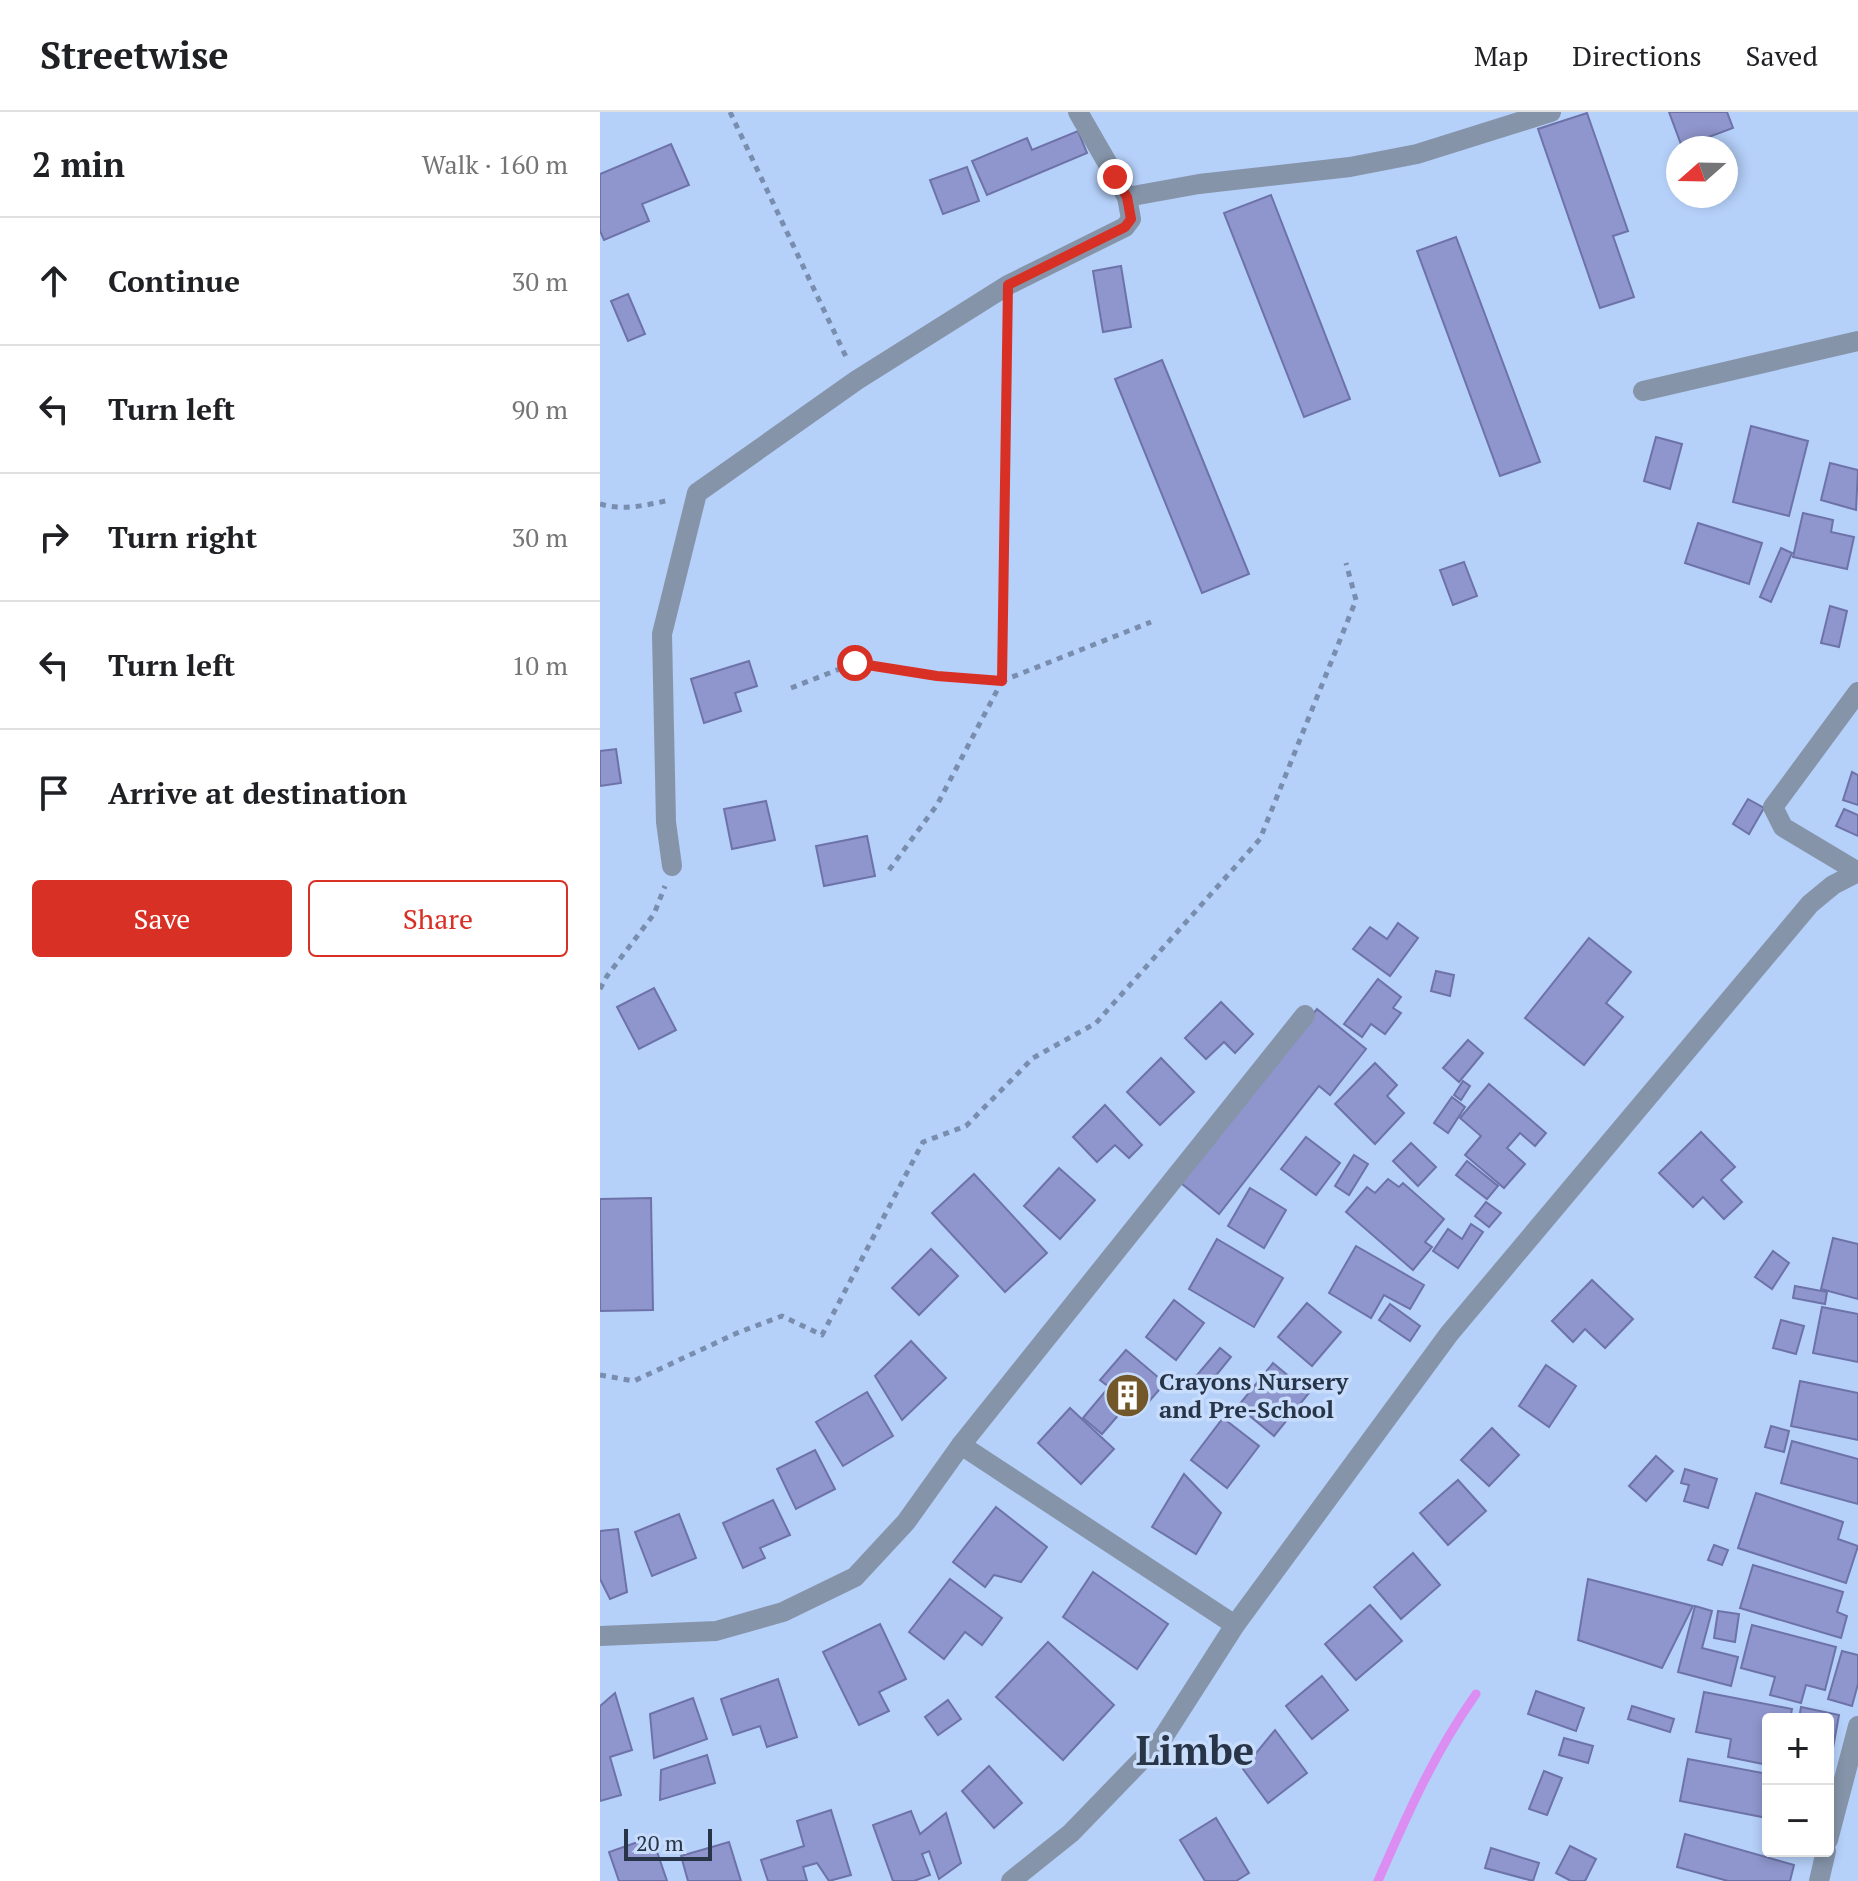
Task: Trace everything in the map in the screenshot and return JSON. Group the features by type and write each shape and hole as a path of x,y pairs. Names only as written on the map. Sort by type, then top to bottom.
{"street":[{"path":"672,866 666,822 662,634 697,493 857,380 1008,285 1125,227 1131,219 1127,197 1078,112"},
{"path":"1127,197 1199,184 1350,167 1417,154 1551,112"},
{"path":"1643,391 1858,341"},
{"path":"1858,692 1773,807 1783,827 1858,872"},
{"path":"1011,1881 1071,1833 1162,1739 1235,1625 1449,1334 1810,904 1833,885 1858,872"},
{"path":"600,1636 716,1631 783,1612 855,1577 906,1522 961,1445 1305,1015"},
{"path":"961,1445 1235,1625"},
{"path":"1834,1817 1858,1726"},
{"path":"1819,1881 1825,1857"}],"path":[{"path":"730,112 857,380"},
{"path":"889,870 937,805 1002,681 1008,285"},
{"path":"600,504 611,507 642,506 697,493"},
{"path":"600,1375 634,1381 737,1333 782,1316 822,1335 923,1142 966,1126 1033,1058 1096,1023 1260,839 1356,600 1346,563"},
{"path":"791,688 855,663 937,676 1002,681 1151,622"},
{"path":"600,989 654,914 672,866"}],"building":[{"path":"1669,112 1727,112 1733,128 1712,136 1678,136"},
{"path":"1587,113 1628,231 1613,236 1634,297 1600,308 1538,129"},
{"path":"1078,131 1087,153 987,195 972,161 1027,138 1032,150"},
{"path":"671,144 689,185 642,204 649,221 604,240 600,231 600,174"},
{"path":"967,167 979,201 943,214 930,180"},
{"path":"1271,195 1350,399 1304,417 1224,213"},
{"path":"1456,237 1540,462 1500,476 1417,251"},
{"path":"1121,266 1131,327 1103,332 1093,271"},
{"path":"628,294 645,334 628,341 611,301"},
{"path":"1162,360 1249,574 1202,593 1115,379"},
{"path":"1751,426 1808,441 1789,516 1733,502"},
{"path":"1656,437 1682,444 1670,489 1644,481"},
{"path":"1830,463 1858,470 1856,510 1821,500"},
{"path":"1803,513 1833,520 1831,532 1854,537 1847,569 1793,557"},
{"path":"1698,523 1762,543 1749,584 1685,563"},
{"path":"1781,548 1792,553 1771,602 1760,597"},
{"path":"1464,562 1477,596 1453,605 1440,570"},
{"path":"1830,606 1847,611 1839,647 1821,643"},
{"path":"749,661 757,686 735,693 741,711 704,723 691,679"},
{"path":"616,749 621,783 600,786 600,751"},
{"path":"1852,772 1858,775 1858,805 1843,800"},
{"path":"1748,799 1764,808 1749,834 1733,824"},
{"path":"766,801 775,840 732,849 724,809"},
{"path":"1844,809 1858,815 1858,836 1836,826"},
{"path":"867,836 875,876 824,886 816,846"},
{"path":"1398,923 1418,938 1390,976 1353,949 1370,927 1387,939"},
{"path":"1589,938 1631,972 1606,1003 1623,1017 1584,1065 1525,1018"},
{"path":"1436,971 1454,975 1450,996 1431,991"},
{"path":"1378,979 1401,997 1393,1008 1401,1013 1385,1034 1371,1024 1362,1037 1344,1024"},
{"path":"654,988 676,1030 639,1049 617,1007"},
{"path":"1221,1002 1253,1034 1235,1053 1224,1042 1206,1059 1185,1038"},
{"path":"1317,1009 1366,1049 1330,1095 1319,1086 1219,1214 1181,1183"},
{"path":"1468,1040 1483,1053 1459,1082 1443,1068"},
{"path":"1161,1058 1194,1092 1160,1125 1127,1092"},
{"path":"1375,1063 1397,1085 1387,1096 1404,1113 1375,1144 1335,1104"},
{"path":"1463,1081 1470,1086 1461,1100 1454,1095"},
{"path":"1489,1084 1546,1133 1535,1146 1520,1133 1507,1148 1525,1164 1504,1188 1465,1155 1481,1136 1460,1118"},
{"path":"1452,1097 1465,1107 1448,1133 1434,1123"},
{"path":"1105,1105 1142,1145 1129,1158 1115,1145 1097,1162 1073,1137"},
{"path":"1701,1132 1735,1167 1721,1180 1742,1202 1724,1219 1703,1197 1693,1207 1659,1173"},
{"path":"1306,1137 1340,1163 1316,1195 1281,1169"},
{"path":"1411,1143 1436,1167 1418,1186 1393,1161"},
{"path":"1354,1155 1368,1164 1349,1195 1335,1186"},
{"path":"1467,1161 1498,1186 1487,1199 1456,1175"},
{"path":"1059,1168 1095,1200 1060,1239 1024,1206"},
{"path":"974,1174 1047,1253 1005,1292 932,1213"},
{"path":"1388,1179 1399,1187 1403,1183 1444,1219 1425,1242 1432,1247 1413,1270 1346,1212 1367,1187 1375,1193"},
{"path":"1250,1188 1286,1210 1264,1248 1228,1226"},
{"path":"651,1198 653,1310 600,1311 600,1199"},
{"path":"1486,1202 1501,1213 1489,1227 1475,1216"},
{"path":"1471,1224 1483,1232 1458,1268 1433,1251 1448,1229 1462,1239"},
{"path":"1833,1238 1858,1244 1858,1299 1821,1289"},
{"path":"1217,1239 1283,1278 1254,1327 1189,1289"},
{"path":"1356,1246 1424,1285 1410,1309 1384,1295 1371,1318 1329,1293"},
{"path":"931,1249 958,1276 919,1315 892,1288"},
{"path":"1773,1251 1789,1263 1772,1289 1755,1277"},
{"path":"1592,1280 1633,1319 1605,1348 1585,1329 1573,1342 1552,1321"},
{"path":"1795,1286 1827,1292 1825,1304 1793,1298"},
{"path":"1174,1300 1204,1323 1176,1360 1146,1337"},
{"path":"1307,1303 1341,1332 1312,1366 1278,1337"},
{"path":"1390,1304 1420,1326 1410,1341 1379,1320"},
{"path":"1822,1307 1858,1314 1858,1362 1813,1353"},
{"path":"1781,1320 1804,1326 1796,1354 1773,1348"},
{"path":"911,1341 946,1378 902,1420 875,1376"},
{"path":"1220,1348 1231,1357 1209,1384 1197,1375"},
{"name":"Crayons Nursery and Pre-School","path":"1126,1350 1165,1383 1138,1414 1128,1404 1102,1434 1083,1418 1109,1387 1100,1380"},
{"path":"1273,1363 1309,1393 1274,1436 1238,1406"},
{"path":"1546,1365 1576,1386 1549,1427 1519,1406"},
{"path":"1800,1381 1858,1393 1858,1440 1791,1426"},
{"path":"867,1392 893,1436 843,1466 816,1422"},
{"path":"1070,1408 1114,1449 1081,1484 1038,1443"},
{"path":"1223,1418 1259,1446 1227,1488 1191,1460"},
{"path":"1771,1426 1789,1431 1784,1452 1765,1447"},
{"path":"1492,1428 1519,1455 1489,1486 1461,1460"},
{"path":"1792,1441 1858,1459 1858,1504 1781,1483"},
{"path":"815,1450 835,1489 796,1509 777,1469"},
{"path":"1656,1456 1673,1471 1646,1501 1629,1486"},
{"path":"1685,1469 1717,1479 1708,1508 1684,1501 1689,1485 1681,1483"},
{"path":"1184,1474 1221,1513 1196,1554 1152,1527"},
{"path":"1458,1480 1486,1511 1448,1545 1420,1513"},
{"path":"1756,1493 1843,1522 1838,1539 1858,1546 1846,1583 1738,1548"},
{"path":"773,1500 790,1535 760,1548 765,1558 743,1568 723,1523"},
{"path":"996,1507 1047,1547 1021,1582 994,1575 985,1587 953,1562"},
{"path":"679,1514 696,1558 652,1576 635,1532"},
{"path":"618,1529 627,1592 610,1599 600,1579 600,1531"},
{"path":"1714,1545 1728,1550 1722,1565 1708,1560"},
{"path":"1413,1553 1440,1585 1401,1619 1374,1587"},
{"path":"1753,1565 1843,1592 1837,1612 1847,1616 1841,1638 1740,1608"},
{"path":"1093,1572 1168,1624 1137,1669 1063,1617"},
{"path":"950,1579 1002,1618 982,1645 965,1632 944,1659 909,1632"},
{"path":"1588,1579 1693,1606 1662,1668 1578,1640"},
{"path":"1370,1605 1402,1641 1356,1680 1325,1644"},
{"path":"1695,1606 1712,1611 1702,1648 1738,1657 1731,1686 1678,1672"},
{"path":"1718,1611 1739,1614 1735,1642 1714,1638"},
{"path":"880,1624 906,1679 879,1692 889,1711 859,1725 823,1652"},
{"path":"1752,1625 1836,1647 1825,1690 1806,1685 1801,1703 1770,1695 1775,1677 1741,1668"},
{"path":"1048,1642 1114,1705 1063,1760 996,1697"},
{"path":"1842,1651 1858,1655 1858,1684 1852,1706 1828,1699"},
{"path":"1322,1676 1348,1710 1312,1739 1286,1706"},
{"path":"778,1679 797,1737 767,1747 760,1726 733,1735 721,1699"},
{"path":"1536,1691 1584,1708 1576,1731 1528,1714"},
{"path":"1704,1692 1792,1709 1791,1713 1762,1713 1762,1764 1728,1757 1731,1739 1696,1732"},
{"path":"615,1693 632,1750 610,1757 621,1795 600,1801 600,1706"},
{"path":"693,1698 707,1739 654,1758 650,1714"},
{"path":"948,1700 961,1719 938,1735 925,1717"},
{"path":"1632,1706 1674,1719 1670,1732 1628,1719"},
{"path":"1801,1707 1830,1713 1800,1713"},
{"path":"1834,1714 1839,1715 1834,1742"},
{"path":"1275,1730 1307,1773 1268,1803 1243,1769"},
{"path":"1564,1738 1593,1746 1588,1763 1559,1755"},
{"path":"707,1755 715,1783 660,1800 661,1770"},
{"path":"1688,1759 1762,1773 1762,1817 1680,1801"},
{"path":"989,1766 1022,1803 994,1828 962,1791"},
{"path":"1544,1771 1562,1778 1547,1815 1529,1809"},
{"path":"831,1810 851,1875 829,1881 817,1863 803,1867 807,1881 768,1881 761,1860 804,1846 797,1821"},
{"path":"911,1811 920,1834 946,1813 961,1863 939,1879 929,1851 922,1854 930,1875 914,1881 893,1881 873,1825"},
{"path":"1216,1818 1249,1873 1236,1881 1205,1881 1180,1840"},
{"path":"1685,1834 1794,1865 1790,1881 1728,1881 1677,1867"},
{"path":"652,1837 667,1881 619,1881 609,1852"},
{"path":"729,1842 741,1881 688,1881 681,1856"},
{"path":"1570,1846 1596,1859 1585,1881 1571,1881 1556,1873"},
{"path":"1491,1848 1539,1863 1533,1881 1485,1868"}],"waterway":[{"path":"1378,1881 1434,1762 1476,1694"}],"place":[{"name":"Crayons Nursery and Pre-School","path":"1128,1396"}],"district":[{"name":"Limbe","path":"1195,1751"}],"route":[{"path":"855,663 937,676 1002,681 1008,285 1125,227 1131,219 1127,197 1115,177"}]}
